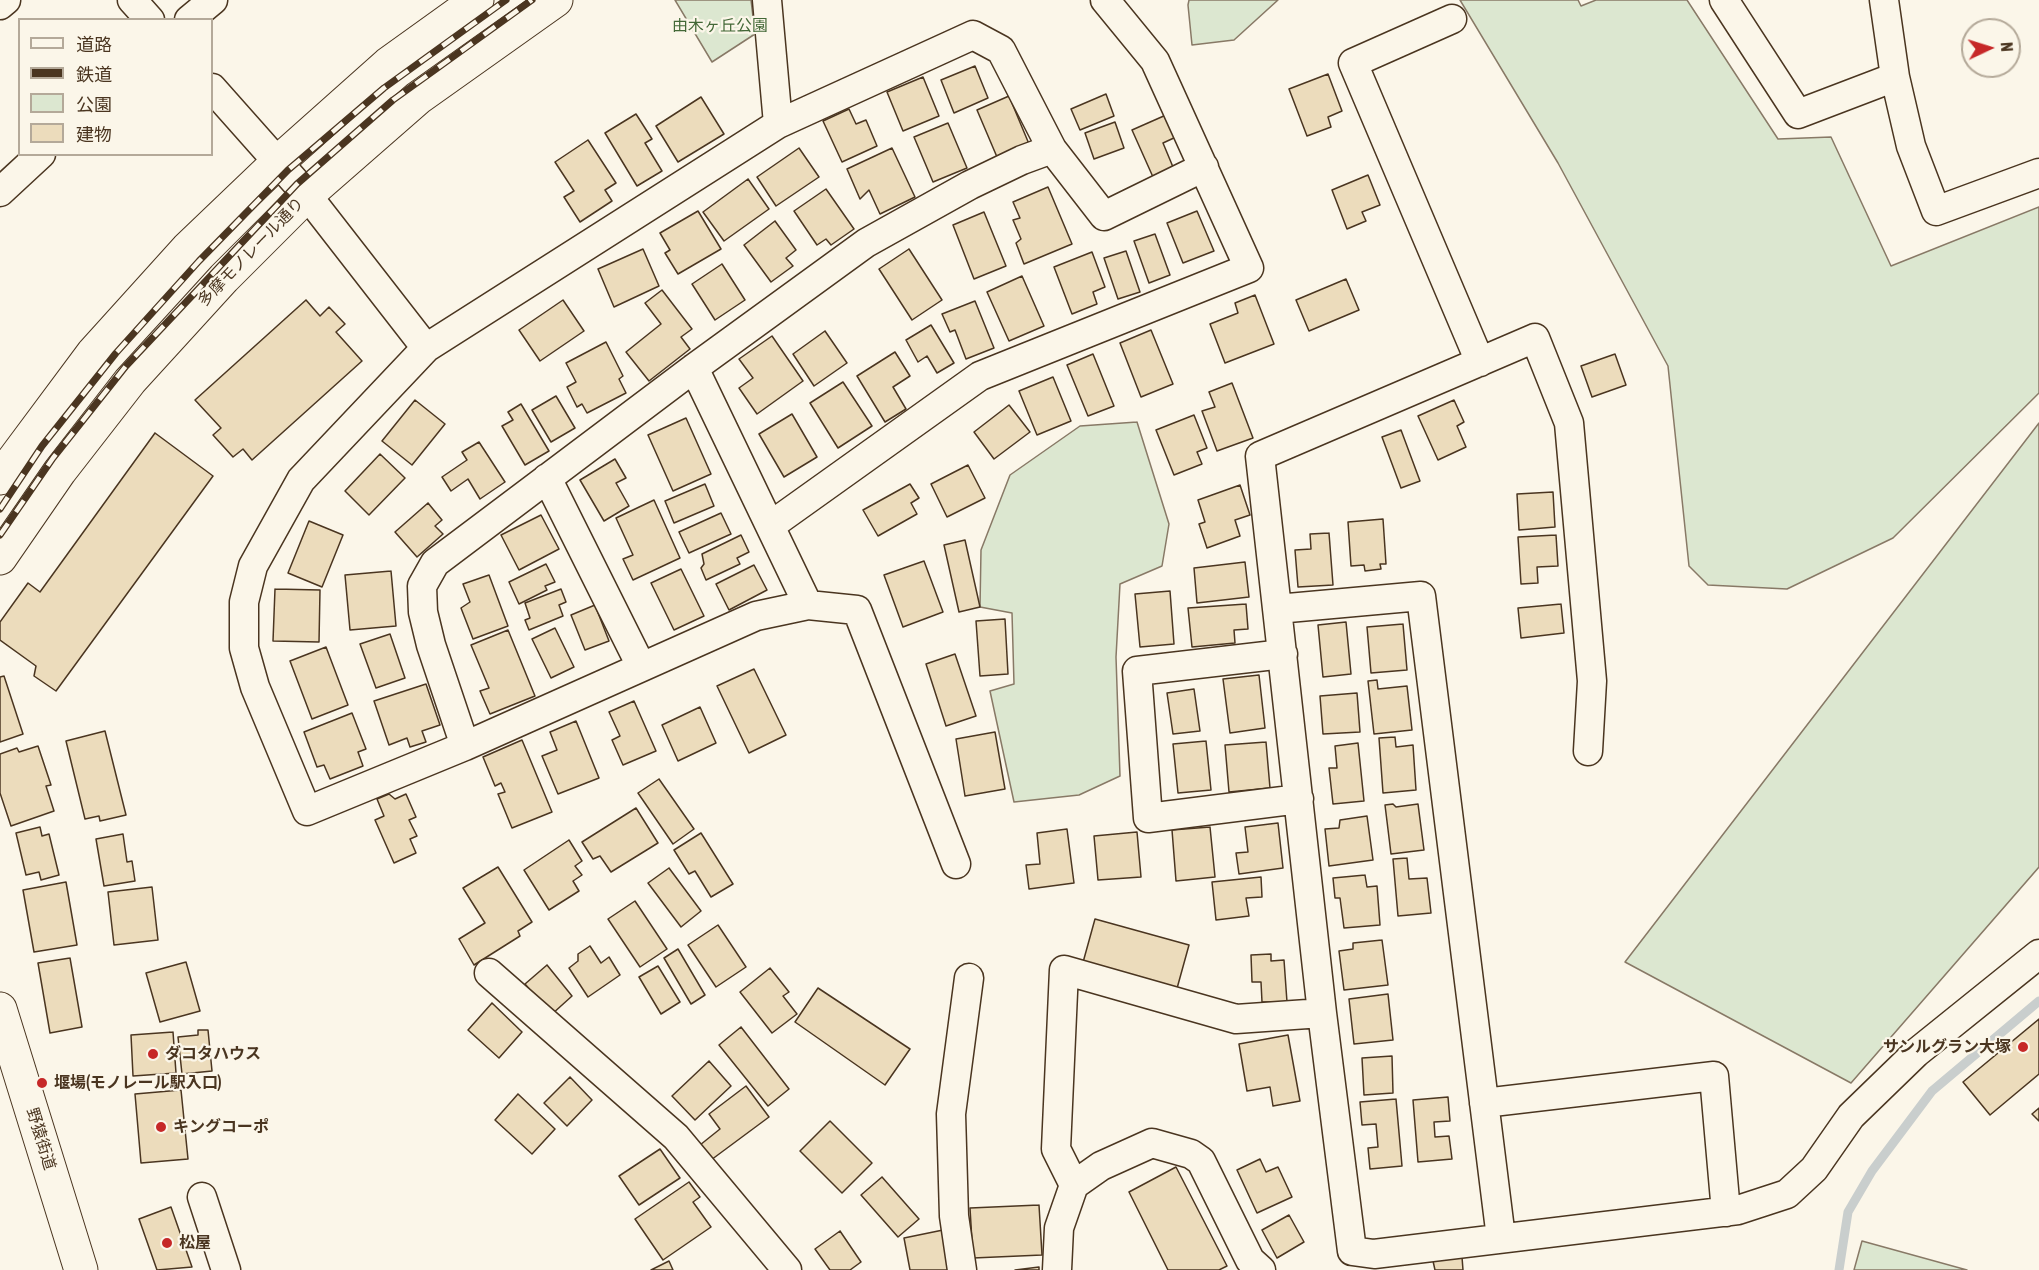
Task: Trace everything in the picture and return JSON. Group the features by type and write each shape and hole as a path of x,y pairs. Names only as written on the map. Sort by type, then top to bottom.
{"main road":[{"path":"0,478 93,352 187,249 278,162 388,64 477,0"},
{"name":"多摩モノレール通り","path":"0,558 60,471 130,381 224,278 307,195 418,98 556,0"},
{"name":"野猿街道","path":"0,1009 81,1270"}],"street":[{"path":"0,6 6,0"},
{"path":"132,0 148,18"},
{"path":"191,18 213,0"},
{"path":"767,0 778,124"},
{"path":"770,526 980,376 1249,268 1155,61 1105,0"},
{"path":"1724,0 1798,114 1895,77"},
{"path":"1884,0 1895,77 1911,146 1936,211 2039,173"},
{"path":"1452,19 1353,63 1480,362"},
{"path":"956,864 857,610 808,605 756,616 465,746 306,811 255,687 244,648 244,602 253,566 301,480 426,348 778,124 973,35 1001,50 1052,149 1104,216 1204,167"},
{"path":"213,88 307,195 426,348"},
{"path":"465,746 431,645 423,612 422,586 435,563 694,368 866,243 970,185 1022,160 1052,149"},
{"path":"0,192 39,156"},
{"path":"1588,751 1592,681 1569,423 1535,338 1260,456 1322,1013 1352,1251 1374,1254 1726,1212 1787,1194 1814,1169 1851,1116 1916,1053 2039,954"},
{"path":"694,368 808,605"},
{"path":"548,478 640,666"},
{"path":"1277,609 1421,596 1501,1239"},
{"path":"1283,654 1137,671 1148,818 1299,800"},
{"path":"1074,1185 1056,1149 1064,970 1236,1019 1322,1013"},
{"path":"489,973 676,1137 788,1270"},
{"path":"962,1270 954,1216 951,1114 969,978"},
{"path":"1484,1103 1714,1076 1726,1212"},
{"path":"1057,1270 1059,1228 1074,1185 1101,1166 1152,1143 1191,1154 1201,1161 1250,1260 1261,1270"},
{"path":"202,1197 226,1270"}],"green space":[{"name":"由木ヶ丘公園","path":"675,0 751,0 755,34 712,62"},
{"path":"1189,0 1278,0 1234,40 1192,45"},
{"path":"1460,0 1578,0 1581,6 1596,0 1687,0 1778,139 1831,137 1891,266 2039,207 2039,393 1893,538 1787,589 1708,585 1689,566 1668,366 1558,163"},
{"path":"1137,422 1169,524 1162,566 1120,584 1116,657 1120,776 1079,795 1014,802 990,691 1014,684 1012,613 980,607 981,550 1010,475 1080,426"},
{"path":"2039,423 2039,867 1851,1083 1625,962"},
{"path":"1862,1241 1967,1270 1854,1270"}],"building":[{"path":"975,66 988,98 954,113 941,80"},
{"path":"1328,74 1342,111 1328,117 1331,127 1307,136 1289,89"},
{"path":"923,77 939,116 903,131 887,92"},
{"path":"1106,94 1114,116 1080,130 1071,109"},
{"path":"1009,96 1029,144 997,157 977,110"},
{"path":"701,97 724,134 678,162 656,126"},
{"path":"849,109 856,124 866,120 877,146 842,162 823,121"},
{"path":"636,114 652,139 645,143 662,171 637,186 605,133"},
{"path":"1166,115 1176,137 1163,143 1173,167 1153,177 1132,130"},
{"path":"1115,122 1124,148 1094,159 1085,133"},
{"path":"948,123 967,168 933,182 914,137"},
{"path":"588,140 616,183 605,190 612,201 580,222 564,197 574,191 555,162"},
{"path":"799,148 819,177 776,206 757,177"},
{"path":"892,148 915,197 880,214 869,190 860,199 847,169"},
{"path":"1368,175 1380,205 1362,212 1366,221 1347,229 1332,190"},
{"path":"748,179 769,209 724,241 703,212"},
{"path":"1048,187 1072,244 1024,264 1016,243 1021,239 1013,220 1020,218 1013,202"},
{"path":"826,189 854,229 831,245 826,239 817,245 794,211"},
{"path":"698,211 721,249 678,274 665,253 670,250 660,233"},
{"path":"1197,211 1214,251 1183,263 1167,223"},
{"path":"984,212 1006,266 974,279 953,225"},
{"path":"775,221 796,250 786,258 793,266 771,282 744,245"},
{"path":"1155,234 1170,275 1149,283 1134,241"},
{"path":"643,249 659,286 614,307 598,269"},
{"path":"909,249 942,300 912,320 879,269"},
{"path":"1126,251 1140,292 1118,299 1104,258"},
{"path":"1092,252 1105,287 1093,292 1097,304 1072,314 1054,267"},
{"path":"722,264 745,300 715,320 692,284"},
{"path":"1022,276 1044,326 1009,341 987,292"},
{"path":"1346,279 1359,310 1309,331 1296,300"},
{"path":"662,290 692,329 681,337 690,349 649,381 626,352 661,324 645,303"},
{"path":"1255,295 1274,344 1225,363 1210,324 1238,313 1235,303"},
{"path":"306,300 320,316 329,307 345,324 336,332 362,361 252,460 243,449 233,457 213,435 221,428 195,400"},
{"path":"563,300 584,331 540,361 519,330"},
{"path":"975,301 994,348 966,359 955,330 950,332 942,314"},
{"path":"931,325 954,363 937,373 927,356 918,362 906,340"},
{"path":"1151,330 1173,384 1141,397 1120,343"},
{"path":"825,331 847,363 814,386 793,354"},
{"path":"772,336 803,381 757,414 739,388 753,378 739,359"},
{"path":"606,342 623,376 619,379 626,393 587,413 582,404 577,407 567,387 576,382 566,363"},
{"path":"895,352 910,376 893,387 906,409 885,422 857,376"},
{"path":"1093,354 1114,406 1088,416 1067,365"},
{"path":"1615,354 1626,385 1592,397 1581,366"},
{"path":"1053,377 1071,421 1037,435 1019,391"},
{"path":"843,382 872,426 838,448 810,403"},
{"path":"1232,383 1253,438 1217,451 1202,411 1215,407 1209,392"},
{"path":"556,396 575,428 551,442 532,410"},
{"path":"415,400 445,424 412,465 382,441"},
{"path":"1454,400 1464,422 1457,426 1466,447 1438,460 1418,416"},
{"path":"521,404 549,451 525,465 502,426 513,420 508,412"},
{"path":"1009,405 1030,432 994,459 974,432"},
{"path":"792,414 817,457 784,477 759,434"},
{"path":"1194,415 1207,448 1197,452 1202,464 1174,475 1156,430"},
{"path":"686,418 711,474 673,491 648,435"},
{"path":"1401,430 1420,481 1401,488 1382,437"},
{"path":"155,433 213,476 56,691 34,676 36,666 0,640 0,622 28,583 40,592"},
{"path":"479,442 505,482 480,499 468,479 451,491 442,477 467,460 462,452"},
{"path":"380,454 405,478 369,515 345,491"},
{"path":"615,459 626,478 616,483 629,506 604,521 580,480"},
{"path":"968,465 985,498 947,517 931,484"},
{"path":"705,484 714,506 674,523 665,501"},
{"path":"910,484 919,498 911,503 917,514 878,536 863,510"},
{"path":"1240,485 1250,515 1235,520 1240,536 1207,548 1199,524 1205,522 1198,500"},
{"path":"1553,492 1555,527 1519,530 1517,494"},
{"path":"654,500 680,558 633,580 623,559 633,555 616,518"},
{"path":"428,503 442,520 435,526 443,534 417,557 395,532"},
{"path":"721,513 731,534 689,553 679,532"},
{"path":"541,515 559,549 519,570 501,535"},
{"path":"1383,519 1386,564 1380,564 1381,569 1365,571 1364,565 1351,566 1348,522"},
{"path":"309,521 343,535 322,587 288,573"},
{"path":"1329,533 1333,585 1298,587 1295,550 1311,549 1310,534"},
{"path":"741,535 749,552 737,558 740,564 706,580 701,568 704,564 702,554"},
{"path":"1556,535 1558,566 1537,567 1538,583 1521,584 1518,537"},
{"path":"965,540 980,607 959,612 944,545"},
{"path":"924,561 943,612 903,627 884,575"},
{"path":"1245,562 1249,597 1197,603 1194,568"},
{"path":"546,564 555,582 545,586 547,590 519,604 509,582"},
{"path":"754,565 767,590 729,610 716,584"},
{"path":"681,569 704,616 674,630 651,583"},
{"path":"391,571 396,626 350,630 345,575"},
{"path":"489,575 508,626 473,639 461,608 470,602 463,584"},
{"path":"275,589 320,590 319,642 273,641"},
{"path":"561,589 566,602 559,605 563,616 529,630 525,620 530,618 525,603"},
{"path":"1170,591 1174,644 1140,647 1135,594"},
{"path":"1246,604 1248,629 1234,630 1235,643 1192,647 1188,608"},
{"path":"1561,604 1564,633 1521,638 1518,608"},
{"path":"595,605 609,641 585,650 571,615"},
{"path":"1005,619 1008,674 980,676 976,621"},
{"path":"1346,622 1351,674 1323,677 1318,625"},
{"path":"1403,624 1407,670 1371,673 1367,627"},
{"path":"555,628 574,667 551,678 532,639"},
{"path":"508,630 535,696 490,714 480,691 489,688 471,645"},
{"path":"390,634 405,678 376,688 360,644"},
{"path":"326,647 348,705 312,719 290,661"},
{"path":"955,654 976,716 946,726 926,664"},
{"path":"754,669 786,735 749,753 717,686"},
{"path":"1259,675 1265,728 1230,733 1223,679"},
{"path":"4,676 23,734 0,742 0,677"},
{"path":"1377,680 1378,689 1407,686 1412,730 1374,734 1368,681"},
{"path":"426,684 440,725 422,731 426,742 410,747 407,738 389,745 374,701"},
{"path":"1194,689 1200,731 1173,734 1167,693"},
{"path":"1357,693 1360,732 1323,734 1320,696"},
{"path":"634,701 656,751 623,765 612,740 620,736 609,712"},
{"path":"700,707 716,743 678,761 662,725"},
{"path":"352,713 366,749 358,752 363,766 330,779 324,765 317,767 304,732"},
{"path":"576,721 599,778 558,794 542,756 557,750 550,732"},
{"path":"105,731 126,815 100,821 99,816 85,819 66,741"},
{"path":"995,732 1005,789 965,796 956,739"},
{"path":"1395,737 1396,747 1413,745 1416,790 1383,793 1379,738"},
{"path":"522,740 552,812 512,828 498,794 505,792 501,783 495,786 483,757"},
{"path":"1206,741 1211,790 1178,793 1173,744"},
{"path":"1266,742 1270,788 1229,792 1225,745"},
{"path":"1358,743 1364,801 1333,804 1329,768 1337,768 1335,746"},
{"path":"38,746 51,785 46,786 54,811 11,826 0,793 0,754 17,748 19,752"},
{"path":"659,779 694,829 673,844 638,793"},
{"path":"389,794 395,799 406,794 416,817 409,820 417,836 410,839 416,853 394,863 375,820 384,816 377,799"},
{"path":"1393,804 1396,807 1418,804 1424,850 1391,854 1385,805"},
{"path":"636,808 658,843 611,872 600,856 593,859 582,842"},
{"path":"1367,816 1373,860 1329,866 1325,829 1339,828 1340,820"},
{"path":"1278,823 1283,868 1239,874 1236,853 1248,852 1245,827"},
{"path":"40,827 42,836 49,834 59,875 41,880 39,872 26,875 16,833"},
{"path":"1210,827 1215,877 1176,881 1172,830"},
{"path":"1067,829 1074,883 1029,889 1026,865 1040,864 1037,833"},
{"path":"1137,832 1141,877 1098,880 1094,836"},
{"path":"701,833 733,884 711,897 695,871 689,874 674,850"},
{"path":"123,834 127,862 132,861 135,881 104,886 96,839"},
{"path":"569,840 582,861 575,866 582,875 573,881 579,891 549,910 524,870"},
{"path":"1407,858 1409,879 1427,878 1431,913 1398,916 1393,859"},
{"path":"498,867 532,922 518,931 520,936 474,965 459,939 485,923 463,888"},
{"path":"669,868 701,911 681,927 648,883"},
{"path":"1365,875 1367,887 1377,886 1380,925 1344,928 1340,898 1335,898 1333,878"},
{"path":"1261,877 1262,897 1246,898 1249,916 1216,920 1212,882"},
{"path":"66,882 77,945 34,952 23,890"},
{"path":"152,887 158,940 114,945 108,892"},
{"path":"635,901 667,949 640,967 608,919"},
{"path":"1095,919 1189,945 1176,992 1082,966"},
{"path":"718,925 746,967 716,987 688,945"},
{"path":"1382,940 1388,985 1344,990 1339,951 1353,949 1353,943"},
{"path":"590,946 601,963 609,957 620,975 588,997 569,968 578,961 578,954"},
{"path":"678,949 705,995 691,1004 664,958"},
{"path":"1271,954 1271,961 1284,960 1287,1002 1262,1002 1261,982 1252,982 1251,955"},
{"path":"70,958 82,1027 50,1033 38,963"},
{"path":"186,962 200,1011 160,1022 146,973"},
{"path":"547,965 572,996 551,1015 525,984"},
{"path":"658,966 680,1002 661,1014 639,977"},
{"path":"770,968 789,992 783,996 797,1014 772,1033 740,992"},
{"path":"818,988 910,1049 885,1085 795,1022"},
{"path":"1388,994 1393,1040 1354,1044 1349,999"},
{"path":"492,1003 522,1032 499,1058 468,1030"},
{"name":"サンルグラン大塚","path":"2039,1019 2039,1074 1990,1115 1963,1082"},
{"path":"741,1027 789,1089 768,1106 719,1045"},
{"path":"198,1030 208,1030 212,1071 182,1074 178,1037 198,1035"},
{"name":"ダコタハウス","path":"173,1032 176,1073 133,1076 131,1035"},
{"path":"1288,1035 1300,1101 1273,1106 1270,1087 1247,1091 1239,1044"},
{"path":"1392,1056 1393,1093 1364,1095 1362,1058"},
{"path":"709,1061 731,1086 695,1120 672,1096"},
{"path":"570,1077 592,1100 567,1126 544,1103"},
{"path":"746,1086 769,1117 711,1160 700,1145 720,1129 709,1114"},
{"name":"キングコーポ","path":"181,1090 188,1159 141,1163 135,1094"},
{"path":"518,1094 555,1129 532,1154 495,1120"},
{"path":"1448,1097 1450,1121 1434,1122 1435,1137 1449,1136 1452,1159 1418,1162 1413,1100"},
{"path":"1396,1099 1402,1166 1370,1169 1368,1148 1378,1147 1376,1124 1362,1125 1360,1102"},
{"path":"2039,1108 2039,1121 2032,1114"},
{"path":"830,1121 872,1163 842,1193 800,1151"},
{"path":"660,1149 680,1178 639,1205 619,1176"},
{"path":"1260,1159 1266,1172 1278,1167 1292,1197 1257,1213 1237,1170"},
{"path":"1176,1167 1227,1266 1219,1270 1168,1270 1129,1192"},
{"path":"882,1177 919,1219 898,1237 861,1195"},
{"path":"689,1182 700,1197 693,1202 711,1227 663,1260 635,1219"},
{"path":"1039,1205 1042,1255 973,1258 970,1208"},
{"path":"171,1207 192,1267 157,1270 139,1219"},
{"path":"1289,1215 1304,1242 1277,1258 1262,1230"},
{"path":"943,1230 950,1270 910,1270 904,1238"},
{"path":"840,1231 861,1262 850,1270 830,1270 815,1249"},
{"path":"1462,1257 1463,1270 1435,1270 1433,1261"},
{"path":"669,1261 673,1270 651,1270"},
{"path":"1039,1267 1039,1270 1015,1270"}],"waterway":[{"path":"1839,1270 1848,1212 1872,1171 1932,1091 2039,1001"}],"railway":[{"path":"0,509 42,446 116,353 199,261 288,170 384,88 506,0"},
{"path":"0,535 53,458 126,366 297,184 393,100 532,0"}],"place":[{"name":"サンルグラン大塚","path":"2023,1047"},
{"name":"ダコタハウス","path":"153,1054"},
{"name":"堰場(モノレール駅入口)","path":"42,1083"},
{"name":"キングコーポ","path":"161,1127"},
{"name":"松屋","path":"167,1243"}]}
